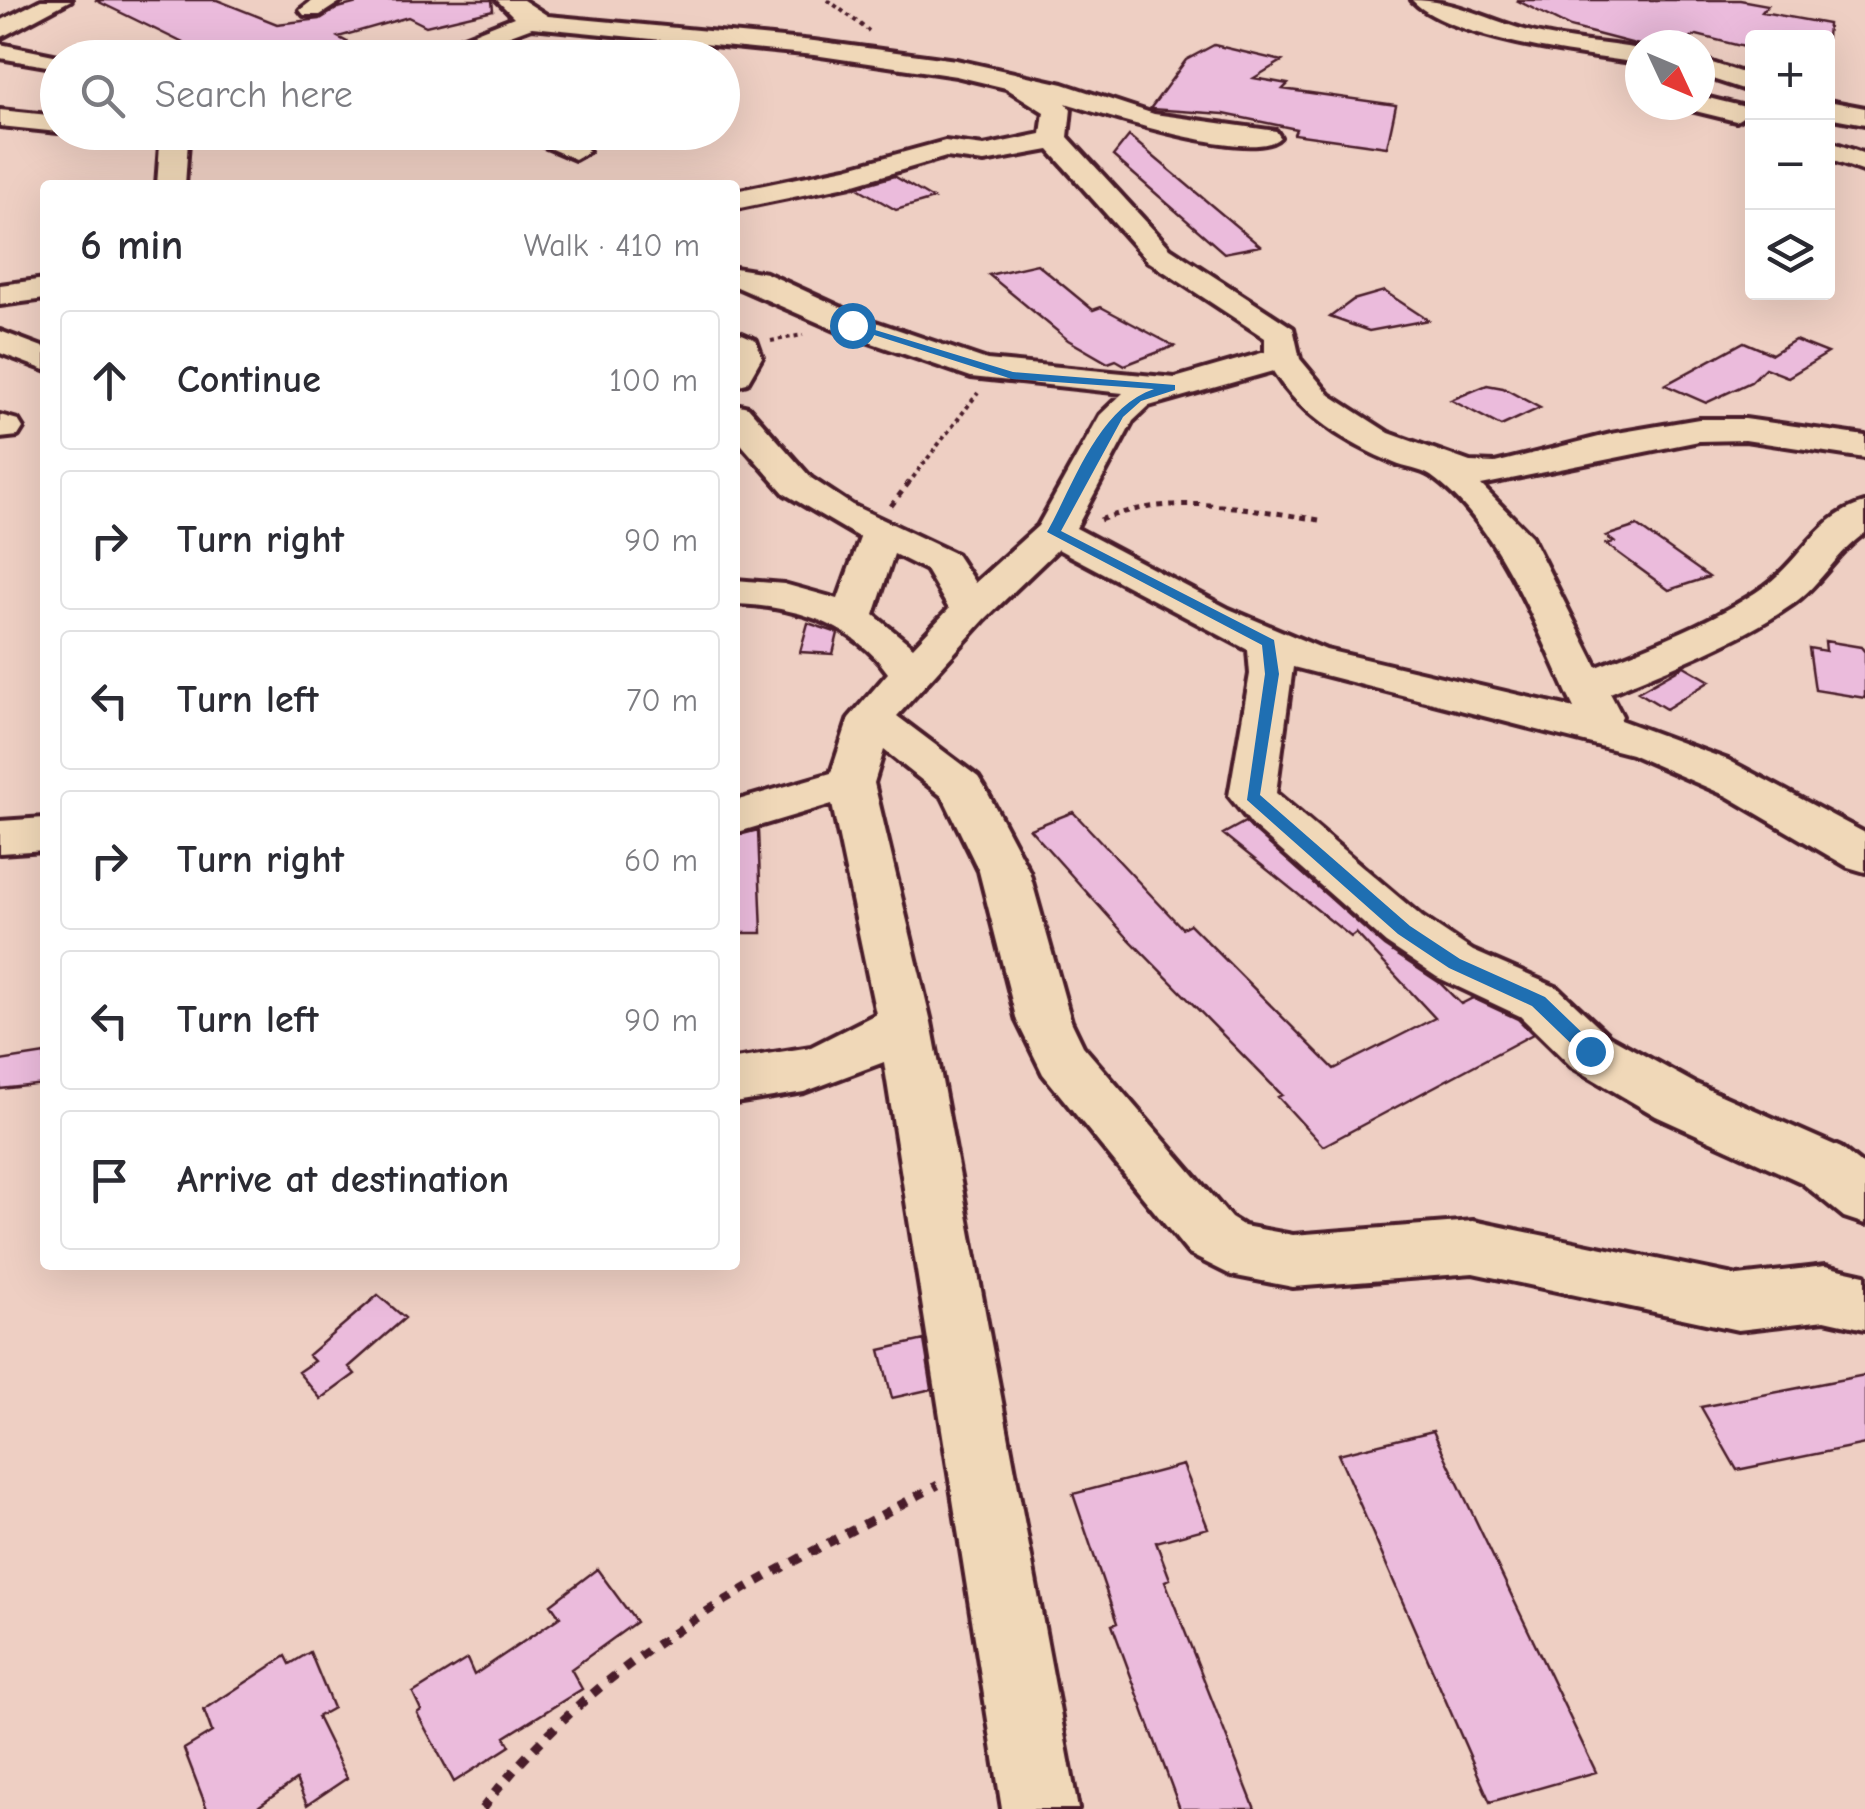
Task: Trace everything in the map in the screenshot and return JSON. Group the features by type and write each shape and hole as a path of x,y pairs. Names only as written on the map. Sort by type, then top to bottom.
{"street":[{"path":"0,31 59,0"},
{"path":"1424,0 1485,26 1537,42 1625,55"},
{"path":"479,40 520,10 814,48 1015,82 1064,91 1179,128 1266,137"},
{"path":"0,51 40,58"},
{"path":"1715,72 1745,82"},
{"path":"1015,82 1058,109 1054,138 1131,227 1208,292 1270,324 1282,335 1282,358 1308,391 1342,420 1445,470 1472,476 1495,474 1670,432 1726,429 1773,431 1865,448"},
{"path":"1715,105 1745,108"},
{"path":"1835,111 1865,116"},
{"path":"0,118 40,122"},
{"path":"740,199 851,176 946,149 984,154 1028,148 1054,138"},
{"path":"171,180 173,150"},
{"path":"570,150 575,152"},
{"path":"1835,152 1865,164"},
{"path":"740,278 755,280 852,325 994,372 1171,387"},
{"path":"0,294 40,290"},
{"path":"0,341 40,358"},
{"path":"740,344 745,357 740,366"},
{"path":"1040,1809 904,1022 851,783 871,718 970,610 1060,535 1118,415 1137,399 1171,387 1282,358"},
{"path":"740,421 798,486 876,531 914,545 942,562 970,610"},
{"path":"1445,470 1511,536 1545,599 1583,688 1611,732"},
{"path":"1583,688 1678,649 1781,594 1831,538 1865,515"},
{"path":"851,620 876,531"},
{"path":"1060,535 1269,643 1393,685 1611,732 1782,802 1865,855"},
{"path":"740,592 790,594 851,620 896,648 911,674"},
{"path":"1269,643 1272,674 1252,796 1270,814 1404,930 1454,964 1538,1002 1590,1051 1676,1100 1821,1165 1865,1200"},
{"path":"871,718 962,788 1004,871 1044,1021 1062,1059 1210,1236 1231,1249 1294,1261 1474,1247 1738,1303 1826,1293 1865,1302"},
{"path":"740,816 851,783"},
{"path":"0,837 40,834"},
{"path":"740,1081 777,1079 862,1052 904,1022"}],"path":[{"path":"876,531 994,372"},
{"path":"1060,535 1147,502 1182,501 1319,520"},
{"path":"482,1809 502,1779 588,1692 710,1611 978,1462"}],"building":[{"path":"95,0 217,0 277,24 320,19 338,8 369,0 492,0 493,10 426,26 408,17 338,37 344,40 177,40"},
{"path":"1516,0 1740,0 1768,5 1762,12 1828,24 1828,30 1745,30 1745,47 1715,40 1715,30 1625,30 1625,41 1570,27"},
{"path":"1214,45 1282,61 1254,78 1288,84 1283,89 1396,105 1387,147 1294,134 1296,129 1224,114 1150,109 1186,60"},
{"path":"1129,136 1260,246 1224,253 1113,156"},
{"path":"894,176 933,199 896,210 856,187"},
{"path":"1037,264 1093,310 1101,307 1174,346 1125,365 1116,360 1108,363 1068,340 989,275"},
{"path":"1384,291 1428,320 1369,331 1330,317 1353,300"},
{"path":"1795,340 1828,353 1788,377 1765,368 1751,382 1706,403 1665,385 1744,342 1772,354"},
{"path":"1487,385 1503,388 1540,408 1501,426 1451,400"},
{"path":"1637,526 1709,577 1669,590 1606,544 1614,542 1606,536"},
{"path":"808,623 838,633 833,654 800,652"},
{"path":"1825,641 1861,647 1865,652 1865,698 1815,690 1809,648 1826,651"},
{"path":"1684,666 1710,681 1666,709 1638,692"},
{"path":"1073,812 1182,928 1190,924 1334,1069 1435,1018 1356,933 1351,937 1223,834 1245,822 1384,946 1440,983 1461,1004 1473,998 1518,1019 1533,1034 1323,1146 1278,1097 1282,1095 1126,936 1030,829"},
{"path":"758,830 762,933 740,933 740,835"},
{"path":"40,1055 40,1085 0,1089 0,1061"},
{"path":"378,1295 405,1318 349,1367 355,1374 321,1399 298,1372 314,1361 308,1355"},
{"path":"924,1340 932,1389 892,1398 880,1350"},
{"path":"1865,1375 1865,1444 1737,1470 1701,1407"},
{"path":"1433,1431 1596,1772 1490,1802 1338,1454"},
{"path":"1183,1465 1208,1528 1156,1542 1170,1579 1165,1581 1255,1809 1180,1809 1112,1625 1117,1623 1073,1494"},
{"path":"597,1569 636,1622 571,1669 582,1689 505,1737 510,1746 454,1782 417,1713 421,1710 413,1693 467,1659 474,1675 560,1617 551,1604"},
{"path":"310,1652 333,1708 317,1717 347,1778 307,1805 296,1780 255,1809 207,1809 184,1749 212,1732 204,1710 286,1656 290,1664"}],"route":[{"path":"852,325 983,370 1012,376 1171,387 1137,399 1118,415 1054,532 1269,643 1272,674 1252,771 1252,796 1404,930 1454,964 1538,1002 1590,1051"}]}
